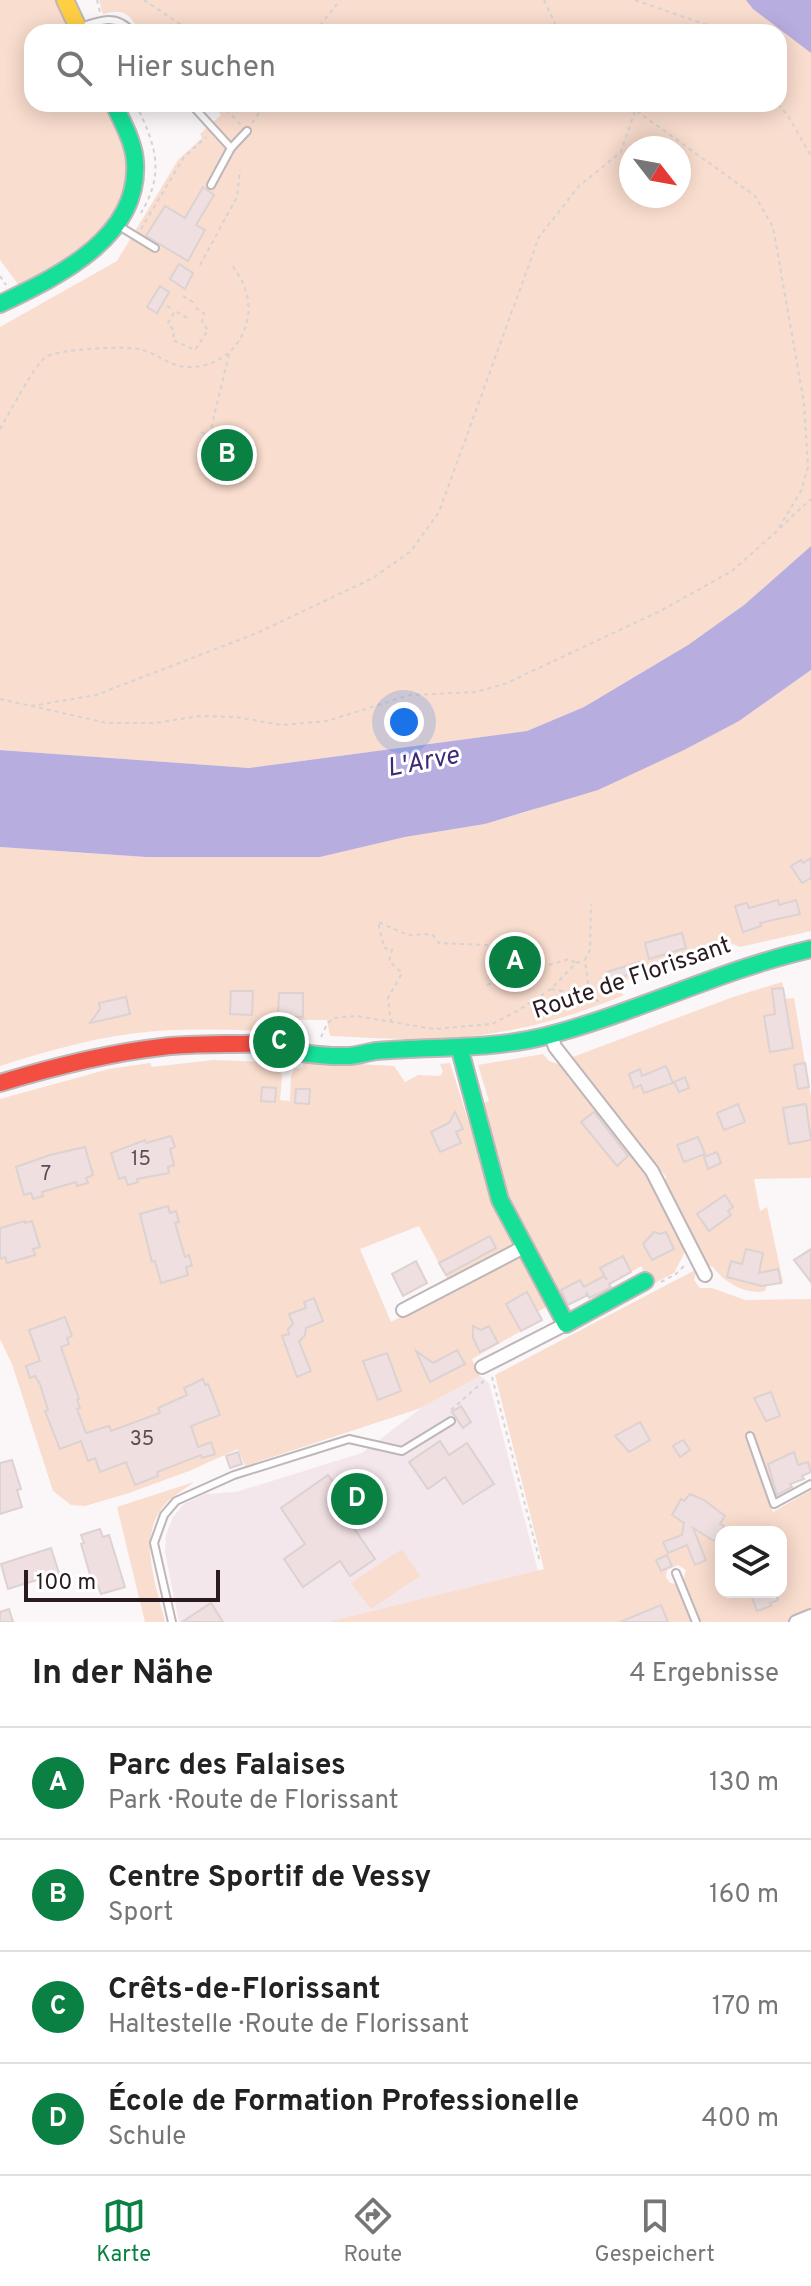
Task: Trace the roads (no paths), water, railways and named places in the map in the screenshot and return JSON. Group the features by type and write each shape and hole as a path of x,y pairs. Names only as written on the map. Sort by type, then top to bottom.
{"main road":[{"path":"65,0 76,24"},
{"path":"0,304 71,265 88,253 116,224 132,192 135,164 130,141 117,112"},
{"name":"Route de Florissant","path":"0,1083 42,1070 131,1051 189,1044 257,1044 288,1053 351,1056 372,1051 460,1050 551,1035 725,972 811,949"},
{"path":"460,1050 500,1200 566,1324 645,1281"}],"street":[{"path":"551,1035 555,1047 652,1171 705,1275"},
{"path":"403,1310 524,1247"},
{"path":"482,1367 566,1324"},
{"path":"796,1622 811,1616"}],"lane":[{"path":"99,24 115,19 124,24"},
{"path":"198,112 231,148"},
{"path":"211,185 231,148 247,131"},
{"path":"116,224 155,248"},
{"path":"172,1622 154,1543 164,1515 176,1501 234,1475 349,1439 402,1451 451,1421"},
{"path":"750,1436 774,1504 811,1484"},
{"path":"676,1573 696,1622"}],"water":[{"path":"746,0 811,0 811,53 787,35 787,24 773,24"},
{"name":"L'Arve","path":"811,546 811,670 739,721 598,790 485,824 405,837 320,857 146,857 0,847 0,750 249,768 527,731 584,707 688,645 744,605"}],"place":[{"name":"Centre Sportif de Vessy","path":"227,455"},
{"name":"Parc des Falaises","path":"515,962"},
{"name":"Crêts-de-Florissant","path":"279,1042"},
{"name":"École de Formation Professionelle","path":"357,1499"}]}
